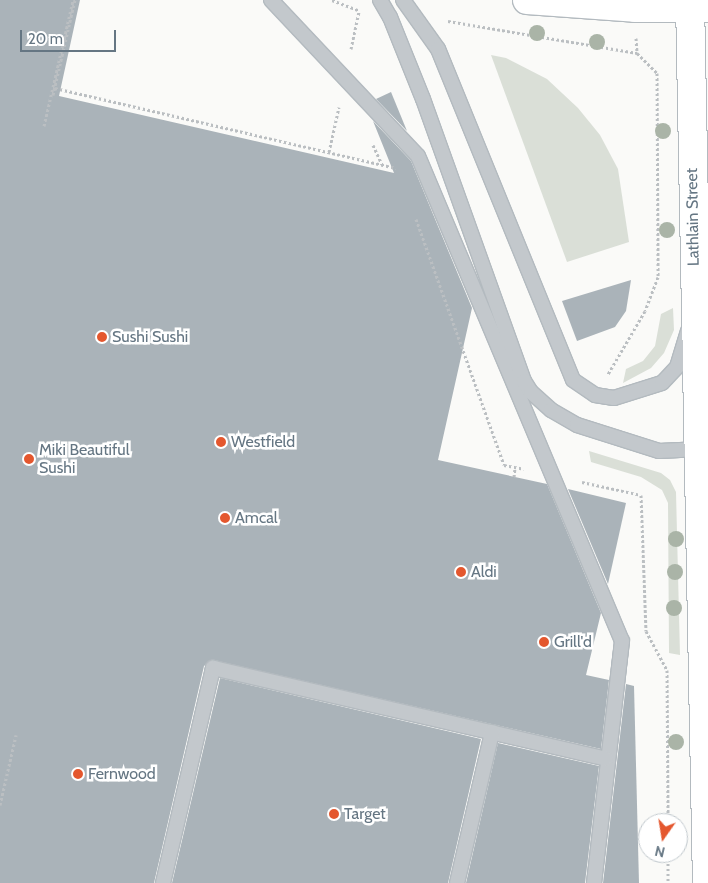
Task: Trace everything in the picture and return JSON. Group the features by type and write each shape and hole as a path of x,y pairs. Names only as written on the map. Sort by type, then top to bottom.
{"street":[{"path":"527,0 635,8 696,5"},
{"name":"Lathlain Street","path":"696,5 695,309 703,448 707,883"}],"lane":[{"path":"271,0 418,156 622,641 606,759 594,883"},
{"path":"380,0 390,17 528,386 551,410 578,425 659,451 703,448"},
{"path":"403,0 414,19 438,49 573,380 588,392 614,398 662,383 677,367 695,309"},
{"path":"163,883 213,668 606,759"},
{"path":"457,883 492,732"}],"path":[{"path":"53,95 74,0"},
{"path":"44,126 74,0"},
{"path":"332,0 371,16 390,17"},
{"path":"414,19 427,18 637,53 657,73 658,277 645,311"},
{"path":"55,88 398,168"},
{"path":"415,215 504,465"},
{"path":"514,476 515,467"},
{"path":"573,480 641,495 646,631 667,670 668,813"},
{"path":"0,804 16,735"},
{"path":"668,863 668,883"}],"shaded area":[{"path":"491,55 506,58 547,79 578,108 600,135 618,169 629,242 567,262"},
{"path":"673,308 674,330 664,353 651,368 623,383 626,369 643,361 655,346 661,314"},
{"path":"589,451 661,473 670,480 676,492 680,655 669,653 668,503 662,490 641,477 591,462"}],"building":[{"name":"Westfield","path":"0,0 80,0 59,96 394,173 373,121 411,161 472,308 438,460 547,484 601,613 586,675 609,680 601,749 211,660 204,666 154,883 0,883"},
{"path":"391,92 407,131 376,99"},
{"path":"631,280 626,311 615,327 577,341 562,301"},
{"path":"568,489 626,503 608,584"},
{"path":"220,678 481,739 448,883 172,883"},
{"path":"626,684 634,686 639,883 603,883"},
{"path":"498,743 599,766 585,883 466,883"}],"place":[{"name":"Sushi Sushi","path":"102,337"},
{"name":"Westfield","path":"221,442"},
{"name":"Miki Beautiful Sushi","path":"29,459"},
{"name":"Amcal","path":"225,518"},
{"name":"Aldi","path":"461,572"},
{"name":"Grill'd","path":"544,642"},
{"name":"Fernwood","path":"78,774"},
{"name":"Target","path":"334,814"}]}
